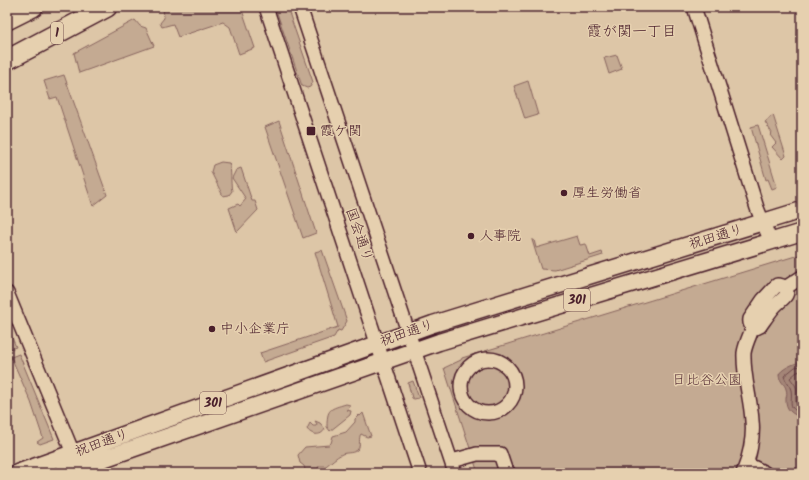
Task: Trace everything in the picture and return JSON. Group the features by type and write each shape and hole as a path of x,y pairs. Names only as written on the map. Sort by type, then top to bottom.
{"highway":[{"path":"7,20 33,7"},
{"name":"1","path":"7,60 107,7"}],"main road":[{"name":"祝田通り","path":"63,473 88,461 408,332 802,210"},
{"name":"祝田通り","path":"17,473 88,461 414,350 802,232"}],"street":[{"name":"国会通り","path":"266,7 384,360 420,473"},
{"name":"国会通り","path":"300,7 414,350"},
{"path":"694,7 763,222 771,242"},
{"path":"764,473 745,468 750,451 753,423 745,378 744,352 753,327 749,322 763,300 777,285 781,285 785,288 802,277"},
{"path":"7,293 88,461"},
{"path":"414,350 453,467 477,454 500,454 505,469 509,473"},
{"path":"481,360 500,362 507,368 514,379 515,389 512,398 506,406 497,412 487,413 472,408 465,401 461,391 462,380 466,371 472,364 481,360"}],"green space":[{"path":"163,7 241,7 255,48 239,54 230,27 223,22 178,37 173,24 162,27 160,23 164,18"},
{"path":"275,7 287,7 313,82 310,87 307,88 302,86"},
{"path":"135,20 140,26 146,28 154,46 79,73 74,53"},
{"path":"617,55 622,69 609,74 604,58"},
{"path":"64,75 107,195 93,206 57,97 50,99 44,81"},
{"path":"528,81 538,115 525,119 514,86"},
{"path":"773,115 786,156 783,159 772,147 776,143 770,135 772,133 765,122"},
{"path":"279,121 316,233 303,238 265,127"},
{"path":"758,125 777,187 772,189 768,179 766,180 751,127"},
{"path":"221,162 229,163 232,191 229,195 223,196 211,172 213,165"},
{"path":"241,168 252,201 255,201 258,210 237,232 229,208 238,204 240,206 246,199 232,178 236,170"},
{"path":"577,236 580,245 586,244 590,256 602,252 603,255 555,270 541,269 532,240 534,240 536,248"},
{"path":"322,250 347,321 341,331 338,330 334,337 263,362 260,353 338,327 315,252"},
{"name":"日比谷公園","path":"802,254 802,473 478,473 444,368 461,360 462,358"},
{"path":"7,326 16,347 7,350"},
{"path":"19,354 54,439 40,444 37,442 43,438 31,402 11,357"},
{"path":"413,381 419,398 414,399 412,398 408,383"},
{"path":"346,404 350,405 347,410 351,411 350,415 330,431 327,427 330,410"},
{"path":"363,413 371,436 367,437 361,434 359,447 356,451 342,454 326,466 319,466 316,473 306,473 304,466 300,463 298,455 305,447 329,445 333,436 346,432 355,422 355,419"},
{"path":"315,421 320,423 325,429 319,434 313,434 307,429 310,423 313,426 316,426 317,424"}],"water":[{"path":"802,362 802,417 795,415 788,408 786,402 786,390 779,375 788,367"}],"place":[{"name":"霞ケ関","path":"311,131"},
{"name":"厚生労働省","path":"564,193"},
{"name":"人事院","path":"471,236"},
{"name":"中小企業庁","path":"212,329"}],"district":[{"name":"霞が関一丁目","path":"632,32"}]}
